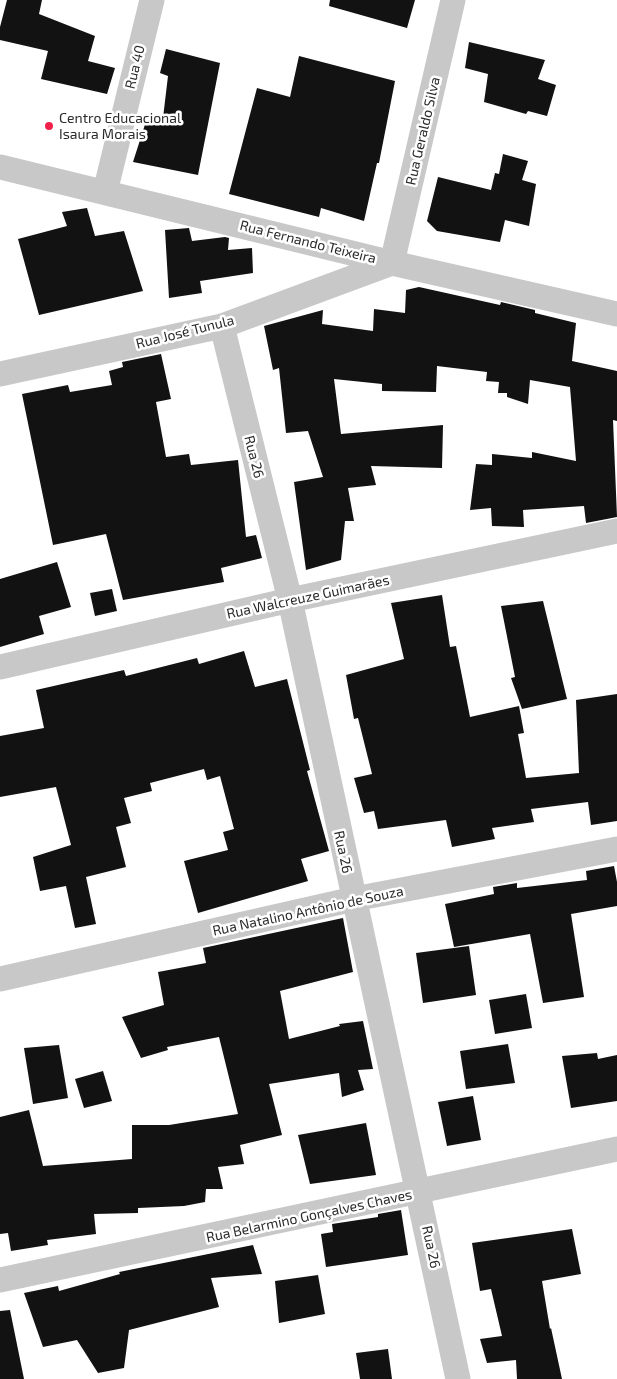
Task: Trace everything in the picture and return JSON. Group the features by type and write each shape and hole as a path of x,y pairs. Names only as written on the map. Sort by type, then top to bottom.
{"street":[{"name":"Rua 40","path":"105,192 152,0"},
{"name":"Rua Geraldo Silva","path":"392,262 453,0"},
{"name":"Rua Fernando Teixeira","path":"0,167 392,262 617,314"},
{"name":"Rua José Tunula","path":"0,374 222,326 392,262"},
{"name":"Rua 26","path":"222,326 290,600 354,899 420,1193 458,1379"},
{"name":"Rua Walcreuze Guimarães","path":"0,667 290,600 617,531"},
{"name":"Rua Natalino Antônio de Souza","path":"0,980 354,899 617,850"},
{"name":"Rua Belarmino Gonçalves Chaves","path":"0,1280 617,1150"}],"building":[{"path":"7,0 42,0 39,14 95,36 88,61 115,68 107,94 41,79 48,51 0,40 0,27"},
{"path":"330,0 415,0 407,28 329,6"},
{"path":"469,42 545,60 538,79 556,85 547,116 528,111 526,114 484,102 488,74 465,68"},
{"path":"166,49 220,63 198,175 133,162 148,115 163,118 168,76 160,73"},
{"path":"299,56 395,81 379,163 377,163 364,221 321,208 319,217 229,194 257,88 290,97"},
{"path":"503,154 528,161 522,180 536,184 529,226 505,220 500,242 437,231 427,221 438,177 491,190 495,173 499,174"},
{"path":"87,208 95,236 124,231 143,291 39,315 18,239 67,226 62,212"},
{"path":"189,228 192,241 225,237 229,238 228,250 252,248 253,273 200,281 202,293 169,298 165,230"},
{"path":"419,287 500,305 501,302 576,323 572,361 617,371 617,421 613,420 617,517 586,523 584,506 523,510 524,527 492,526 491,508 470,510 476,464 492,465 492,454 532,458 532,452 576,461 570,387 530,380 528,404 507,397 507,393 498,393 499,382 486,381 487,372 437,366 436,392 382,391 382,384 334,379 341,434 443,425 442,468 371,466 376,485 348,488 354,521 345,521 341,560 306,570 294,482 323,477 308,431 286,433 279,368 273,370 264,326 323,310 322,324 373,331 374,309 405,313 406,290"},
{"path":"161,354 171,399 156,402 166,457 189,454 191,465 238,460 246,537 256,535 262,558 221,568 224,582 123,600 106,534 53,545 22,394 68,385 70,392 112,385 109,371 123,367 122,362"},
{"path":"57,562 71,607 39,616 44,634 0,647 0,579"},
{"path":"112,589 117,611 95,616 90,593"},
{"path":"442,595 450,647 456,646 470,717 519,706 524,733 518,734 526,778 579,773 576,700 617,694 617,821 591,825 588,802 531,809 534,822 492,828 495,839 452,847 446,820 378,829 374,811 364,813 354,778 372,774 358,718 354,719 346,675 404,659 391,603"},
{"path":"543,601 567,699 522,709 511,678 515,677 501,606"},
{"path":"244,651 255,687 287,679 310,770 307,771 329,851 301,859 308,881 198,913 184,861 228,850 223,832 234,829 220,776 207,780 204,769 150,783 152,791 124,798 131,823 116,827 126,867 86,877 96,924 75,928 66,886 40,891 33,857 71,845 56,787 0,797 0,736 44,728 36,690 124,670 126,676 197,658 199,664"},
{"path":"614,866 617,882 617,906 571,914 584,997 543,1003 530,934 454,947 445,904 494,894 493,887 517,883 517,888 587,880 586,871"},
{"path":"343,918 353,972 280,991 289,1039 340,1026 339,1024 363,1021 373,1069 358,1070 364,1090 342,1097 339,1073 269,1084 282,1135 240,1145 244,1164 218,1167 223,1189 206,1189 205,1202 184,1206 138,1208 138,1213 94,1214 96,1234 47,1240 48,1245 11,1251 8,1233 0,1234 0,1117 29,1110 43,1166 132,1159 132,1125 169,1125 238,1114 219,1037 167,1047 168,1050 141,1058 122,1017 164,1005 158,972 206,963 203,948"},
{"path":"469,946 476,995 423,1003 416,953"},
{"path":"526,994 532,1028 495,1034 489,1000"},
{"path":"508,1044 515,1083 466,1089 460,1051"},
{"path":"59,1045 68,1098 33,1104 24,1048"},
{"path":"597,1053 598,1059 617,1055 617,1101 571,1108 562,1056"},
{"path":"103,1071 112,1101 84,1108 75,1079"},
{"path":"473,1096 481,1140 447,1146 438,1102"},
{"path":"366,1123 376,1175 310,1184 298,1135"},
{"path":"401,1210 408,1255 326,1267 321,1234 333,1232 332,1224 378,1217 378,1214"},
{"path":"572,1229 581,1274 542,1281 550,1329 562,1379 517,1379 516,1360 487,1363 480,1339 502,1336 491,1289 480,1291 472,1243"},
{"path":"253,1245 262,1274 211,1278 219,1307 129,1330 124,1368 98,1373 77,1340 43,1347 24,1293 58,1286 59,1291 120,1274 119,1272"},
{"path":"318,1275 325,1314 279,1323 275,1281"},
{"path":"10,1310 24,1379 0,1379 0,1311"},
{"path":"388,1349 392,1379 360,1379 356,1353"}],"place":[{"name":"Centro Educacional Isaura Morais","path":"49,126"}]}
